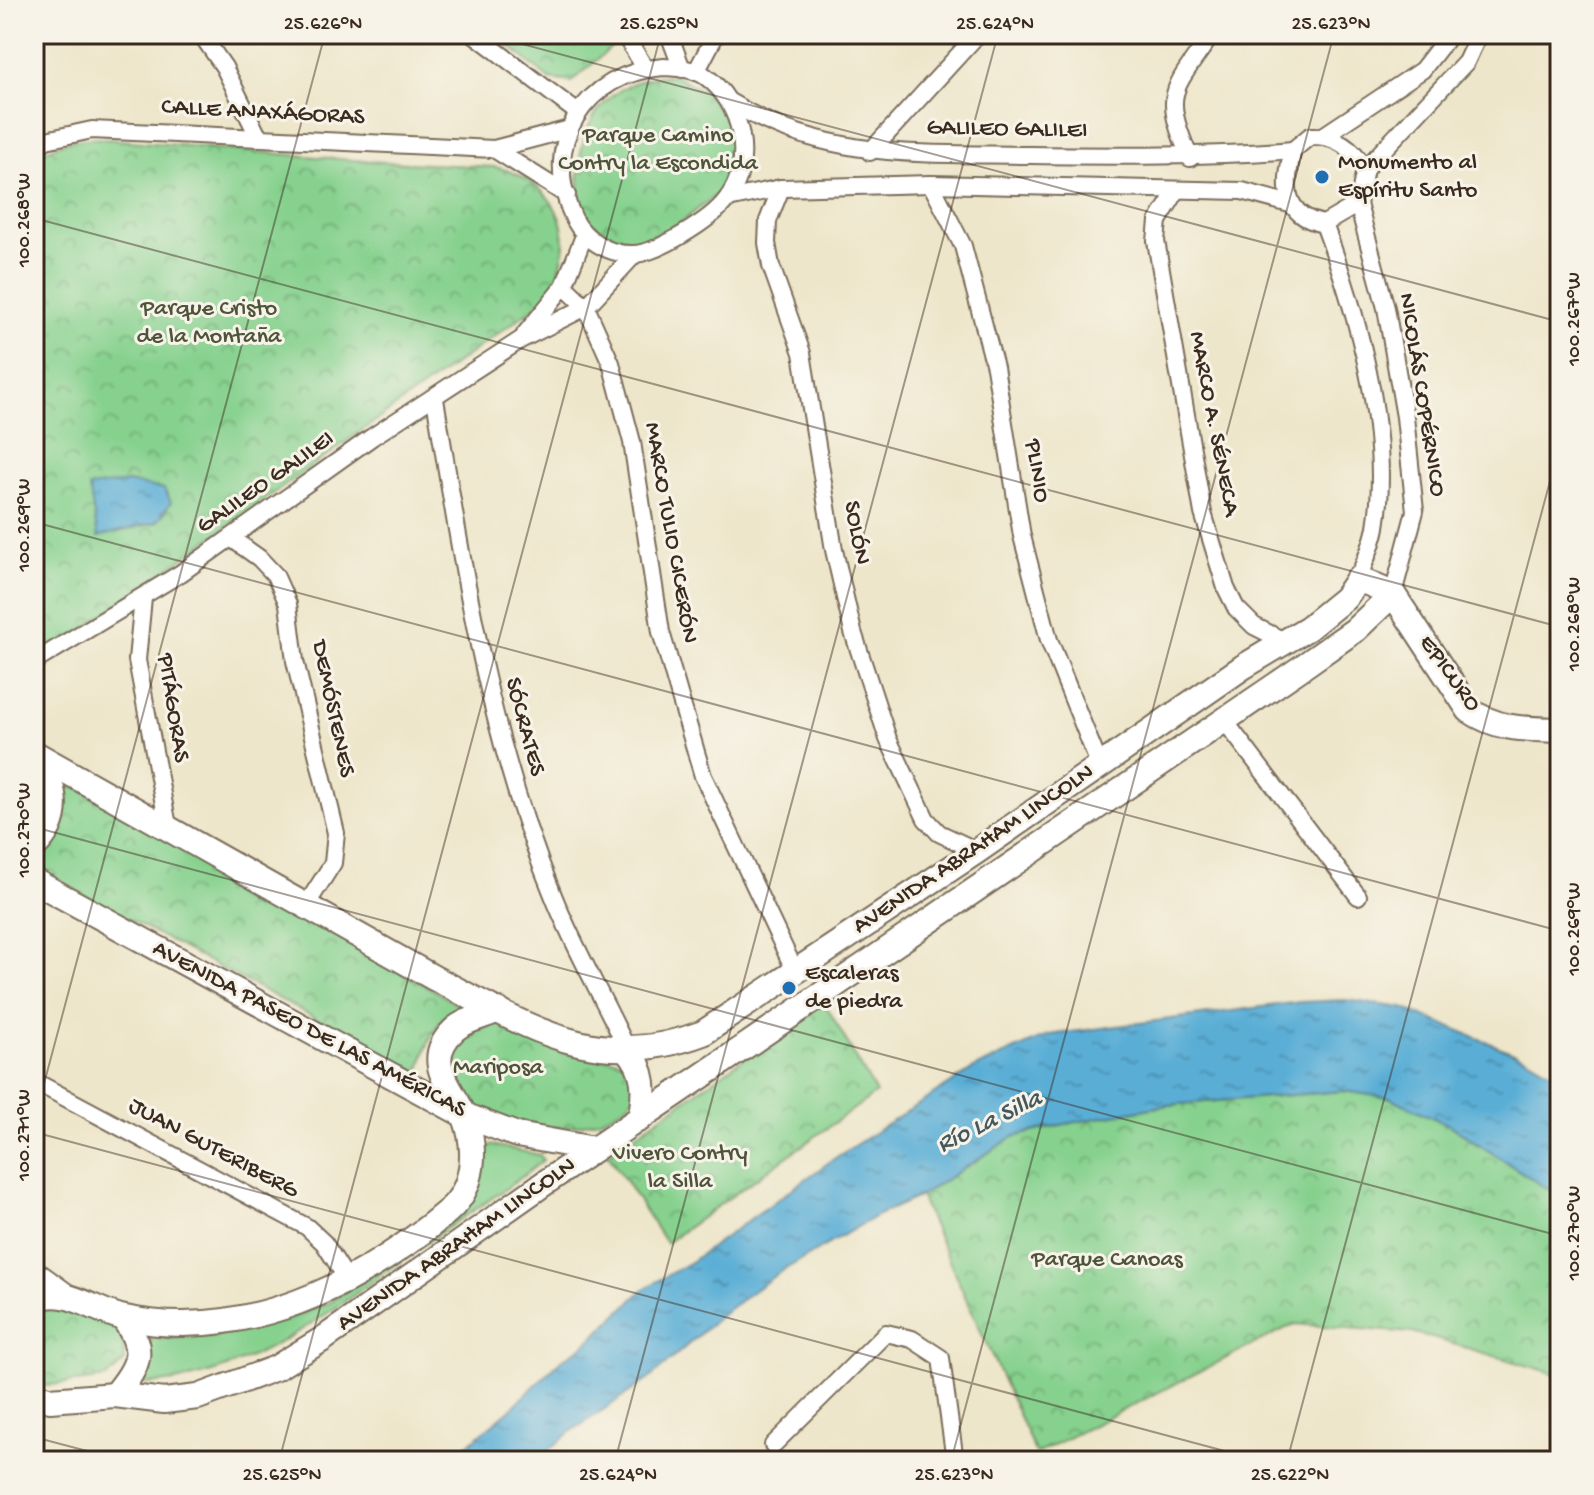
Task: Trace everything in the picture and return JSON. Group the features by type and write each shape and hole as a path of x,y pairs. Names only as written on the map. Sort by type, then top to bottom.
{"street":[{"path":"201,34 224,67 258,136"},
{"path":"474,34 578,113"},
{"path":"624,34 645,68"},
{"path":"669,34 689,70 730,102 739,120 742,144 738,172 728,199 709,218 655,248 635,254 617,252 584,236 567,195 563,156 578,113 592,95 613,79 645,68 689,70"},
{"path":"689,70 716,34"},
{"path":"870,152 978,34"},
{"path":"1190,158 1174,122 1172,105 1177,85 1212,34"},
{"path":"1323,136 1422,70 1450,34"},
{"path":"728,199 781,188 931,184 1242,191 1290,204 1303,216 1324,224 1358,204 1365,169 1466,62 1479,34"},
{"name":"GALILEO GALILEI","path":"730,102 763,122 807,139 870,152 1190,158 1293,150"},
{"name":"CALLE ANAXÁGORAS","path":"34,149 46,140 92,130 494,149 570,129"},
{"path":"1290,204 1286,178 1293,150 1310,136 1323,136 1349,148 1365,169"},
{"name":"CALLE ANAXÁGORAS","path":"494,149 567,195"},
{"name":"PLINIO","path":"931,184 963,246 995,367 1022,536 1049,640 1099,764"},
{"name":"SOLÓN","path":"781,188 768,221 767,243 771,266 802,353 834,550 853,632 888,739 926,819 939,833 977,851"},
{"name":"MARCO A. SÉNECA","path":"1177,190 1158,221 1156,241 1203,513 1236,608 1254,626 1284,641"},
{"name":"NICOLÁS COPÉRNICO","path":"1358,204 1386,308 1405,417 1415,511 1393,594"},
{"name":"NICOLÁS COPÉRNICO","path":"1324,224 1354,305 1371,392 1381,487 1376,531 1358,579"},
{"name":"GALILEO GALILEI","path":"522,339 564,286 584,236"},
{"name":"GALILEO GALILEI","path":"34,662 143,598 372,437 435,399 522,339 586,307 635,254"},
{"name":"MARCO TULIO CICERÓN","path":"564,286 586,307 611,363 632,442 661,632 703,776 795,971"},
{"name":"SÓCRATES","path":"435,399 476,632 504,754 553,895 627,1049"},
{"name":"DEMÓSTENES","path":"231,538 259,558 275,575 288,604 295,661 336,833 333,863 307,904"},
{"path":"1358,579 1393,594"},
{"name":"AVENIDA ABRAHAM LINCOLN","path":"34,1273 63,1294 123,1318 154,1322 217,1321 281,1309 349,1282 449,1210 463,1195 470,1174 473,1146 464,1115 445,1087 440,1061 443,1047 464,1023 498,1010 577,1045 627,1049 669,1045 703,1033 1284,641 1345,598 1358,579"},
{"name":"AVENIDA ABRAHAM LINCOLN","path":"39,1401 115,1395 164,1401 198,1397 276,1368 323,1339 594,1149 1355,630 1393,594"},
{"name":"EPICURO","path":"1393,594 1469,710 1505,728 1560,730"},
{"name":"PITÁGORAS","path":"143,598 137,660 168,826"},
{"path":"1224,720 1358,896"},
{"path":"34,755 168,826 434,978 498,1010"},
{"path":"34,755 55,794 54,814 47,834 34,847"},
{"name":"AVENIDA PASEO DE LAS AMÉRICAS","path":"34,881 464,1115 517,1135 594,1149"},
{"path":"627,1049 635,1058 644,1084 640,1119"},
{"name":"JUAN GUTERIBERG","path":"34,1081 307,1227 324,1243 349,1282"},
{"path":"34,1300 46,1294 63,1294"},
{"path":"115,1395 136,1365 138,1353 138,1343 123,1318"},
{"path":"773,1445 886,1333 912,1339 941,1358 955,1461"}],"green space":[{"path":"495,34 612,34 617,42 572,82 549,79"},
{"name":"Parque Camino Contry la Escondida","path":"675,75 707,94 729,122 734,157 721,191 679,224 636,243 614,237 579,215 579,172 584,139 600,109 611,97 640,81"},
{"name":"Parque Cristo de la Montaña","path":"94,138 364,161 495,167 518,175 551,201 560,218 564,238 562,258 545,300 58,647 34,660 34,155 68,141"},
{"path":"63,779 461,1006 451,1011 438,1025 428,1042 419,1073 34,869 34,857 60,816"},
{"name":"Vivero Contry la Silla","path":"824,1002 876,1093 666,1243 608,1154"},
{"name":"Mariposa","path":"496,1021 572,1053 610,1059 632,1067 637,1093 619,1110 594,1121 564,1127 533,1127 504,1121 478,1108 460,1090 452,1066 451,1047 453,1041"},
{"name":"Parque Canoas","path":"1343,1091 1391,1098 1449,1125 1560,1197 1560,1375 1415,1333 1294,1324 1036,1454 920,1196 1013,1137 1060,1125 1167,1105"},
{"path":"492,1145 540,1155 543,1160 503,1191 296,1333 222,1369 183,1380 142,1384 151,1339 214,1336 285,1320 331,1302 473,1194 486,1150"},
{"path":"42,1297 107,1321 123,1338 125,1361 106,1378 34,1387 34,1306"}],"water":[{"path":"127,482 164,489 171,502 157,522 98,537 89,487"},
{"name":"Río La Silla","path":"1345,1000 1403,1008 1529,1059 1560,1077 1560,1197 1449,1125 1391,1098 1343,1091 1167,1105 1060,1125 1013,1137 920,1196 878,1215 777,1274 727,1310 649,1379 569,1433 536,1461 448,1461 512,1408 560,1361 585,1345 644,1289 692,1261 835,1158 975,1068 1049,1035 1300,1002"}],"place":[{"name":"Monumento al Espíritu Santo","path":"1322,177"},
{"name":"Escaleras de piedra","path":"789,988"}]}
